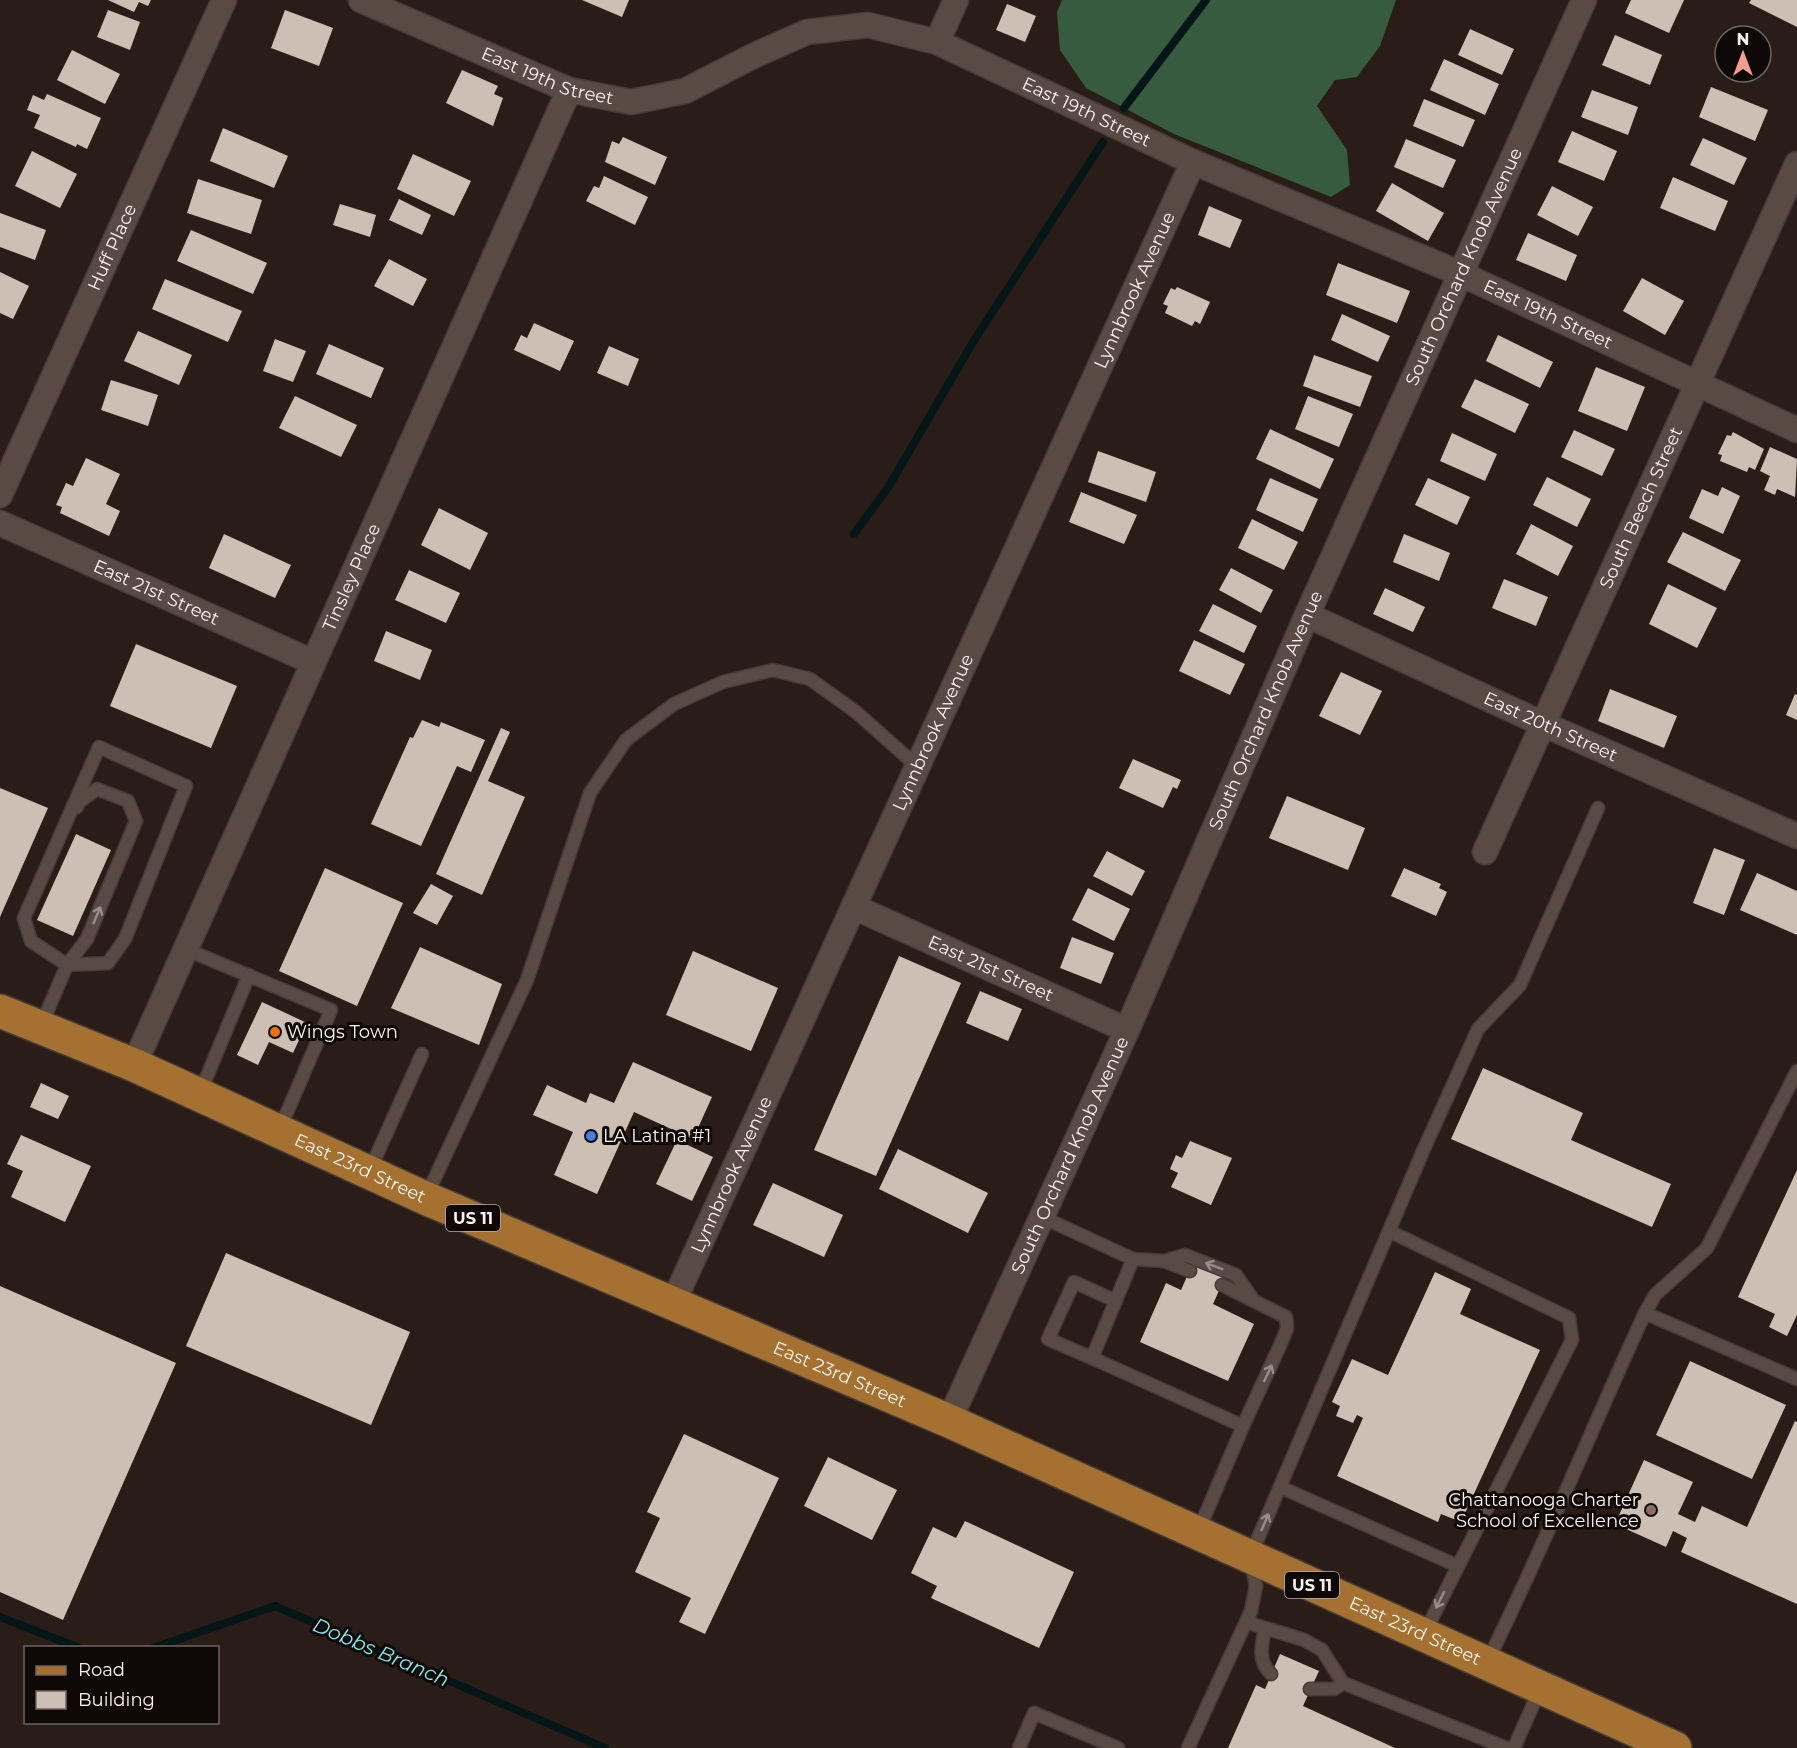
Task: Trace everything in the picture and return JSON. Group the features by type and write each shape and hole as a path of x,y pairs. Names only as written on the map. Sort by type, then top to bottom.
{"main road":[{"name":"East 23rd Street","path":"0,1011 134,1065 426,1198 949,1421 1674,1748"}],"street":[{"name":"Huff Place","path":"0,495 224,0"},
{"name":"East 19th Street","path":"361,0 569,90 631,102 685,91 753,56 807,32 868,25 937,42 1193,162 1459,273 1797,430"},
{"path":"937,42 956,0"},
{"name":"South Orchard Knob Avenue","path":"949,1421 1127,1030 1307,615 1459,273 1584,0"},
{"name":"Tinsley Place","path":"134,1065 569,90"},
{"name":"Lynnbrook Avenue","path":"673,1303 1193,162"},
{"name":"South Beech Street","path":"1485,852 1797,164"},
{"name":"East 21st Street","path":"0,523 313,662"},
{"name":"East 20th Street","path":"1307,615 1543,724 1797,836"},
{"name":"East 21st Street","path":"854,907 1127,1030"}],"lane":[{"path":"426,1198 527,980 590,793 626,740 674,704 723,682 773,670 810,679 856,712 918,767"},
{"path":"99,747 186,786 125,939 108,963 67,964 31,940 24,918 99,747"},
{"path":"31,940 32,917 79,802 97,789 128,801 136,821 87,939 67,964 41,1027"},
{"path":"1188,1748 1246,1622 1256,1586 1250,1557 1389,1231 1478,1029 1520,985 1598,808"},
{"path":"186,948 331,1010 279,1131"},
{"path":"200,1095 249,975"},
{"path":"369,1173 422,1054"},
{"path":"1487,1663 1535,1564 1583,1447 1645,1313 1656,1295 1707,1248 1797,1071"},
{"path":"1042,1217 1133,1259 1164,1261 1190,1271"},
{"path":"1389,1231 1569,1318 1572,1340 1423,1635"},
{"path":"1164,1261 1185,1255 1236,1275 1252,1299"},
{"path":"1092,1358 1133,1259"},
{"path":"1116,1301 1074,1282 1048,1339 1243,1426"},
{"path":"1198,1533 1287,1328 1286,1317 1222,1285"},
{"path":"1645,1313 1797,1380"},
{"path":"1280,1487 1458,1566"},
{"path":"1246,1622 1304,1640 1322,1650 1335,1666 1343,1683 1507,1748"},
{"path":"1265,1629 1260,1650 1263,1666 1271,1674"},
{"path":"1310,1689 1334,1689 1343,1683"},
{"path":"1514,1748 1541,1688"},
{"path":"1019,1748 1034,1713 1118,1748"}],"green space":[{"path":"1062,0 1396,0 1380,46 1357,77 1335,80 1317,106 1347,150 1350,185 1331,197 1174,134 1086,88 1060,50 1057,12"}],"building":[{"path":"108,0 151,0 148,6 139,2 134,12"},
{"path":"582,0 629,0 622,17"},
{"path":"1631,0 1684,0 1669,33 1625,13"},
{"path":"1751,0 1797,0 1797,27 1749,3"},
{"path":"1007,4 1036,16 1025,42 996,30"},
{"path":"108,10 140,22 130,50 97,37"},
{"path":"285,10 333,28 319,66 271,48"},
{"path":"1470,29 1514,49 1502,75 1458,55"},
{"path":"1615,35 1662,55 1650,85 1602,65"},
{"path":"72,50 120,74 105,104 57,80"},
{"path":"1444,59 1499,84 1485,115 1430,90"},
{"path":"462,70 498,86 494,94 503,98 493,126 446,103"},
{"path":"1711,87 1768,110 1755,141 1699,117"},
{"path":"1592,90 1638,107 1628,135 1581,117"},
{"path":"47,94 101,118 87,149 77,144 76,147 34,128 40,115 27,110 33,95 44,100"},
{"path":"1424,99 1475,120 1463,147 1413,126"},
{"path":"223,128 288,156 274,188 210,161"},
{"path":"1572,131 1617,151 1604,181 1558,162"},
{"path":"623,137 667,157 655,185 605,162 612,141 619,144"},
{"path":"1703,138 1747,158 1734,185 1690,165"},
{"path":"1406,139 1456,160 1443,188 1394,167"},
{"path":"32,151 77,174 60,208 15,186"},
{"path":"413,154 471,181 454,216 397,189"},
{"path":"604,176 648,197 635,225 586,201 594,186 599,188"},
{"path":"1673,177 1728,201 1715,231 1660,208"},
{"path":"198,179 262,200 251,234 187,213"},
{"path":"1392,183 1444,213 1428,241 1376,211"},
{"path":"1552,186 1593,207 1578,236 1537,215"},
{"path":"399,199 431,215 422,235 389,220"},
{"path":"340,204 376,215 370,237 333,225"},
{"path":"1209,206 1242,220 1230,248 1198,235"},
{"path":"0,213 46,230 35,260 0,247"},
{"path":"191,230 267,263 253,294 177,261"},
{"path":"1528,233 1577,255 1566,281 1516,260"},
{"path":"389,259 427,279 413,306 374,286"},
{"path":"1338,263 1410,291 1397,323 1326,295"},
{"path":"0,272 29,286 13,319 0,313"},
{"path":"1642,278 1684,301 1665,335 1623,311"},
{"path":"165,279 242,311 228,342 152,309"},
{"path":"1177,287 1210,302 1200,324 1195,321 1192,326 1165,313 1168,306 1163,304 1171,288 1175,290"},
{"path":"1342,314 1390,336 1378,362 1331,340"},
{"path":"534,323 574,341 560,371 514,350 521,335 527,338"},
{"path":"138,331 192,355 179,385 124,361"},
{"path":"1498,335 1553,362 1540,388 1486,361"},
{"path":"275,339 306,351 293,382 263,371"},
{"path":"329,344 384,368 371,398 316,374"},
{"path":"609,346 639,359 628,386 597,373"},
{"path":"1314,355 1372,376 1360,407 1303,386"},
{"path":"1596,367 1645,387 1627,431 1578,411"},
{"path":"1475,379 1529,404 1515,433 1461,407"},
{"path":"111,380 158,395 148,426 101,410"},
{"path":"295,396 357,425 341,457 279,428"},
{"path":"1308,396 1353,414 1339,447 1295,429"},
{"path":"1270,429 1334,459 1320,489 1256,459"},
{"path":"1574,430 1615,449 1602,476 1561,457"},
{"path":"1733,432 1764,449 1755,470 1749,467 1747,472 1720,461 1722,455 1718,454 1727,435 1731,436"},
{"path":"1452,433 1497,454 1485,481 1440,461"},
{"path":"1770,447 1797,459 1795,497 1777,489 1775,495 1764,490 1770,476 1760,471"},
{"path":"1098,451 1156,472 1146,502 1088,482"},
{"path":"86,458 120,474 106,504 120,511 109,536 60,513 62,507 56,505 66,483 73,486"},
{"path":"1547,477 1591,499 1577,527 1533,505"},
{"path":"1270,478 1318,499 1303,532 1256,510"},
{"path":"1428,478 1470,497 1457,525 1415,505"},
{"path":"1722,487 1740,496 1723,534 1689,518 1702,489 1718,496"},
{"path":"1081,492 1137,515 1124,544 1069,522"},
{"path":"439,508 488,533 470,570 421,545"},
{"path":"1252,519 1298,542 1284,570 1238,548"},
{"path":"1531,524 1573,546 1558,576 1516,554"},
{"path":"1683,532 1741,560 1725,591 1667,562"},
{"path":"224,534 291,565 275,598 209,568"},
{"path":"1404,534 1450,553 1439,581 1393,562"},
{"path":"1231,568 1273,590 1261,613 1219,590"},
{"path":"409,570 460,593 446,623 395,600"},
{"path":"1504,579 1548,597 1536,626 1492,608"},
{"path":"1668,584 1717,608 1697,648 1649,624"},
{"path":"1385,588 1425,607 1413,632 1373,614"},
{"path":"1213,604 1257,626 1244,653 1199,631"},
{"path":"386,631 432,650 420,680 374,661"},
{"path":"1194,640 1245,664 1230,695 1179,671"},
{"path":"136,644 237,686 211,748 110,706"},
{"path":"1341,672 1382,691 1360,735 1319,716"},
{"path":"1610,689 1677,716 1664,748 1598,721"},
{"path":"1795,694 1797,695 1797,720 1786,715"},
{"path":"422,720 439,727 441,722 485,740 471,772 457,766 421,846 371,824 410,737 413,738"},
{"path":"501,728 510,732 488,781 525,797 482,895 436,874"},
{"path":"1133,759 1181,780 1177,789 1173,787 1163,808 1119,788"},
{"path":"0,788 48,808 0,917"},
{"path":"1287,796 1365,828 1348,870 1269,838"},
{"path":"76,834 111,850 73,936 37,920"},
{"path":"1714,848 1745,860 1724,915 1693,903"},
{"path":"1107,851 1145,871 1132,896 1093,876"},
{"path":"325,868 403,903 357,1006 279,971"},
{"path":"1404,868 1441,884 1439,888 1447,892 1436,916 1391,896"},
{"path":"1757,873 1797,891 1797,935 1740,910"},
{"path":"431,884 453,896 437,925 413,913"},
{"path":"1088,888 1130,909 1114,941 1072,920"},
{"path":"1072,937 1114,953 1101,984 1060,968"},
{"path":"420,947 502,984 479,1045 391,1008"},
{"path":"693,951 778,988 751,1051 666,1015"},
{"path":"899,956 961,983 876,1176 814,1150"},
{"path":"980,991 1022,1009 1008,1041 966,1023"},
{"name":"Wings Town","path":"262,1002 307,1023 293,1053 269,1042 258,1065 237,1055"},
{"path":"633,1062 712,1097 693,1139 634,1112 597,1194 554,1175 573,1132 533,1115 547,1085 586,1103 590,1093 614,1103"},
{"path":"1483,1068 1583,1113 1571,1140 1671,1184 1652,1227 1451,1139"},
{"path":"41,1083 69,1096 58,1119 30,1107"},
{"path":"21,1135 91,1166 65,1222 11,1197 23,1171 7,1164"},
{"path":"677,1140 713,1157 692,1201 656,1184"},
{"path":"1190,1141 1232,1158 1211,1205 1171,1187 1178,1173 1170,1169 1176,1155 1182,1158"},
{"path":"898,1149 988,1193 968,1233 879,1189"},
{"path":"1797,1170 1797,1315 1787,1336 1769,1327 1775,1314 1738,1297"},
{"path":"773,1183 843,1215 824,1257 753,1225"},
{"path":"226,1253 410,1332 371,1425 186,1346"},
{"path":"1193,1263 1225,1277 1213,1304 1254,1324 1228,1381 1140,1342 1166,1283 1181,1290"},
{"path":"1435,1272 1471,1289 1460,1314 1540,1350 1461,1522 1441,1514 1438,1522 1337,1476 1363,1418 1357,1415 1353,1423 1336,1416 1340,1406 1332,1402 1352,1359 1388,1375"},
{"path":"0,1286 176,1363 63,1620 0,1592"},
{"path":"1690,1361 1786,1405 1752,1479 1656,1435"},
{"name":"Chattanooga Charter School of Excellence","path":"1795,1421 1797,1422 1797,1604 1681,1552 1687,1538 1673,1531 1666,1547 1615,1524 1644,1460 1693,1482 1678,1514 1695,1522 1702,1506 1747,1527"},
{"path":"684,1434 779,1478 705,1634 679,1622 691,1598 635,1572 660,1518 647,1512"},
{"path":"828,1457 897,1490 872,1540 804,1506"},
{"path":"965,1521 1074,1572 1039,1648 931,1598 937,1586 911,1573 933,1527 956,1538"},
{"path":"1280,1654 1319,1671 1303,1706 1395,1748 1228,1748 1256,1685 1265,1689"}],"waterway":[{"path":"1124,108 1206,0"},
{"path":"854,534 889,486 973,342 1103,142"},
{"name":"Dobbs Branch","path":"159,1646 275,1606 605,1748"},
{"name":"Dobbs Branch","path":"0,1617 74,1646"}],"place":[{"name":"Wings Town","path":"275,1032"},
{"name":"LA Latina #1","path":"591,1136"},
{"name":"Chattanooga Charter School of Excellence","path":"1651,1510"}]}
